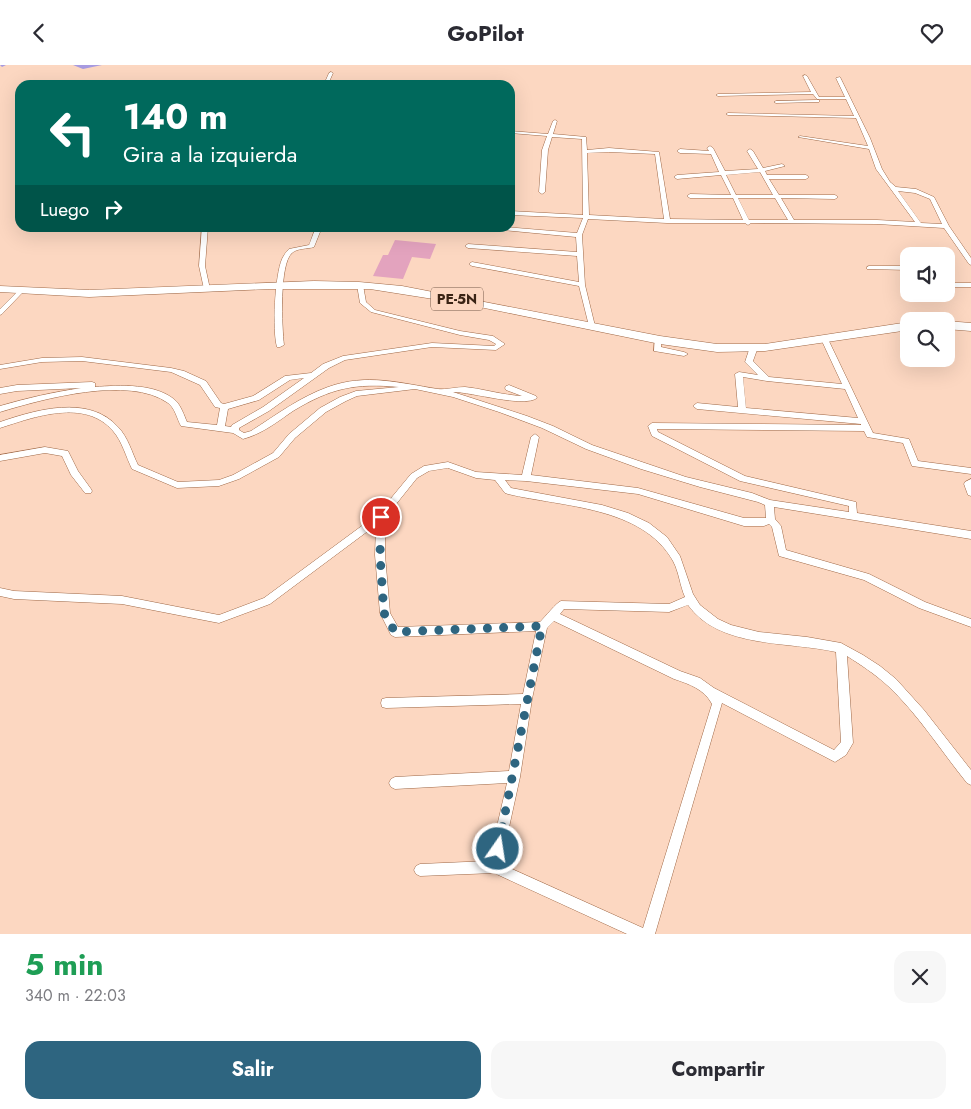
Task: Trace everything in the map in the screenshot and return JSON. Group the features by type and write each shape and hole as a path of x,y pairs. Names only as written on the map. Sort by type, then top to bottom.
{"highway":[{"name":"PE-5N","path":"0,289 80,294 360,285 441,296 656,339 720,348 754,347 825,339 900,327"},
{"path":"955,326 971,327"}],"street":[{"path":"328,80 331,73"},
{"path":"805,76 825,116"},
{"path":"838,78 879,169 918,224"},
{"path":"718,95 848,98"},
{"path":"776,102 816,97"},
{"path":"728,114 857,117"},
{"path":"542,192 545,150 555,121"},
{"path":"515,132 584,137 586,217 579,235 582,285 592,326"},
{"path":"800,137 872,150"},
{"path":"584,152 609,150 657,153 667,221"},
{"path":"680,151 711,150 748,223"},
{"path":"750,151 792,222"},
{"path":"677,177 762,170 782,166"},
{"path":"766,177 806,177"},
{"path":"894,189 916,191 932,198 946,227 971,263"},
{"path":"690,196 835,197"},
{"path":"515,213 667,221 748,223 876,222 946,227"},
{"path":"515,230 579,235"},
{"path":"205,232 202,266 207,289"},
{"path":"280,345 278,311 281,278 288,254 312,246 317,232"},
{"path":"468,247 580,254"},
{"path":"472,264 582,285"},
{"path":"869,268 900,268"},
{"path":"235,431 235,427 266,409 312,375 343,358 432,345 496,348 501,344 491,338 460,333 373,311 363,303 360,285"},
{"path":"955,285 971,285"},
{"path":"0,313 22,291"},
{"path":"656,339 657,349 684,354"},
{"path":"825,339 870,435 906,441 915,465 971,471"},
{"path":"754,347 749,362 764,378"},
{"path":"0,367 42,360 82,359 171,370 203,383 218,405 224,407 256,398 288,378 312,375"},
{"path":"742,411 739,374 846,387"},
{"path":"0,391 18,388 94,385 141,389 160,393 173,402 184,424 203,429 221,428 235,431 243,436 254,433 330,389 356,383 390,382 419,386 545,426 588,447 701,484 754,497 769,503 971,535"},
{"path":"0,423 54,410 94,413 106,419 117,431 135,467 177,485 219,483 276,455 298,431 323,410 343,399 356,394 419,386"},
{"path":"0,409 61,393 118,388"},
{"path":"440,392 463,391 507,397 533,398 509,388"},
{"path":"0,423 18,403"},
{"path":"697,406 865,424"},
{"path":"221,428 224,407"},
{"path":"853,515 853,504 743,479 655,434 652,426 865,424"},
{"path":"526,478 535,437"},
{"path":"0,458 45,450 65,453 74,473 88,491"},
{"path":"0,592 14,595 122,601 218,619 267,601 381,517 414,476 427,468 448,465 476,475 526,478 638,491 744,523 771,520"},
{"path":"498,477 508,491 572,502 631,518 652,530 677,559 689,600 713,622 750,636 787,639 841,648 875,667 908,699 966,769 971,779"},
{"path":"971,482 968,484 971,493"},
{"path":"769,503 771,520 776,526 782,553 866,577 922,605 971,623"},
{"path":"381,517 380,555 384,613 395,632 542,626"},
{"path":"494,867 514,777 542,626 561,605 669,608 689,600"},
{"path":"553,616 696,682 713,693 835,756 842,751 847,743 841,648"},
{"path":"648,934 717,704 713,693"},
{"path":"386,703 527,699"},
{"path":"395,783 514,777"},
{"path":"420,870 494,867 642,934"}],"shaded area":[{"path":"395,240 436,244 430,259 412,257 403,279 373,276 383,255 388,255"}],"waterway":[{"path":"77,65 83,67 98,65"}],"route":[{"path":"381,517 380,555 384,613 395,632 542,626 514,777 498,849"}]}
